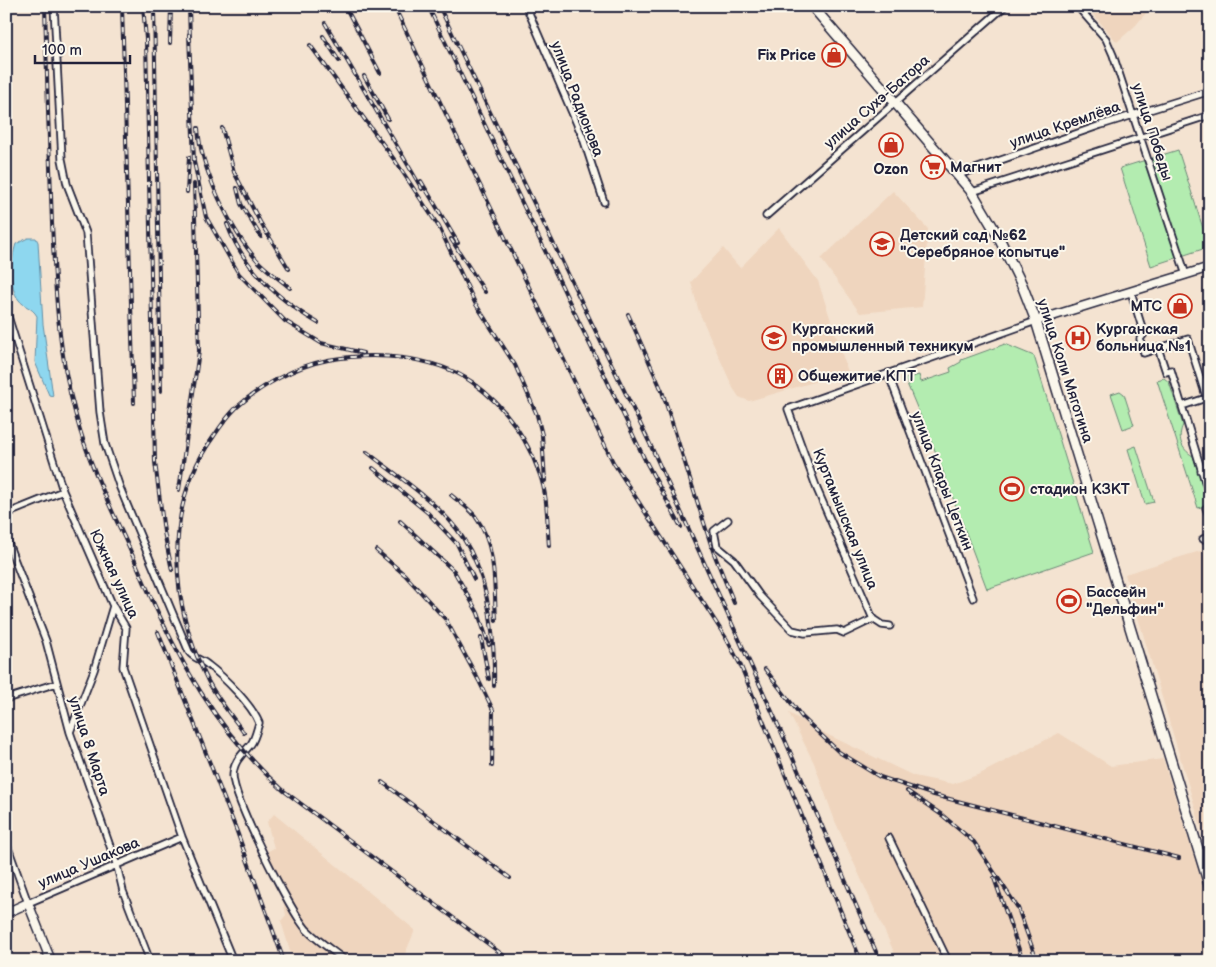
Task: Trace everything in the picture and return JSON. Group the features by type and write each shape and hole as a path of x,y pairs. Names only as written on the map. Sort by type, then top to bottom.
{"main road":[{"name":"улица Коли Мяготина","path":"812,6 972,192 988,216 1006,251 1036,321 1210,888"}],"street":[{"path":"54,6 62,159 67,184 86,233 99,402 105,444 120,488 189,652 193,657 207,664 255,712 259,723 252,743 243,751 235,764 233,776 237,794 274,874 307,929 346,961"},
{"name":"улица Радионова","path":"526,6 583,138 604,202"},
{"name":"улица Сухэ-Батора","path":"766,216 1005,6"},
{"name":"улица Победы","path":"1077,6 1106,39 1113,55 1186,275"},
{"name":"улица Кремлёва","path":"958,175 1210,91"},
{"path":"972,192 1210,115"},
{"path":"888,372 1036,321 1210,267"},
{"path":"1131,292 1144,334 1140,338 1144,353 1188,339 1210,409"},
{"name":"Южная улица","path":"6,310 63,491 113,606 126,628 123,667 182,837 233,961"},
{"path":"1158,348 1166,372 1171,370 1210,498"},
{"name":"Куртамышская улица","path":"873,619 817,489 788,408 888,372"},
{"name":"улица Клары Цеткин","path":"888,372 973,598"},
{"path":"1182,406 1206,398"},
{"path":"1202,471 1210,468"},
{"path":"6,514 63,491"},
{"path":"1210,506 1206,508 1210,518"},
{"path":"728,520 714,531 717,546 734,560 760,596 792,630 805,633 837,630 844,633 873,619 882,625 890,626"},
{"path":"1203,539 1210,536"},
{"name":"улица 8 Марта","path":"6,538 46,641 70,732 117,866 122,891 150,961"},
{"path":"70,732 94,670 113,606"},
{"path":"6,699 57,683"},
{"name":"улица Ушакова","path":"6,914 182,837"},
{"path":"889,838 948,961"},
{"path":"6,842 51,961"}],"shaded area":[{"path":"1086,6 1152,6 1135,26 1117,42"},
{"name":"Детский сад №62 \"Серебряное копытце\"","path":"893,191 928,229 922,307 860,313 821,259"},
{"name":"Курганский промышленный техникум","path":"779,228 818,281 848,372 749,401 739,397 733,388 699,312 691,282 723,248 740,268"},
{"path":"1210,548 1210,857 1125,574"},
{"path":"789,713 822,732 914,776 953,784 980,774 1059,733 1111,766 1163,759 1210,908 1210,961 898,961 835,821 814,763"},
{"path":"274,814 415,930 402,961 293,961 281,921 286,915 279,880 268,857 268,851 274,848 267,822"}],"green space":[{"path":"1178,150 1209,247 1151,266 1120,168"},
{"name":"стадион КЗКТ","path":"1005,344 1034,356 1094,552 987,589 936,453 905,379 919,375 921,382 951,372 950,368 961,362 961,360"},
{"path":"1164,378 1169,382 1183,425 1180,434 1181,443 1193,456 1207,499 1204,506 1198,508 1157,380"},
{"path":"1120,391 1124,394 1134,425 1123,429 1111,394"},
{"path":"1136,446 1154,502 1145,504 1128,449"}],"water":[{"path":"28,238 36,238 38,242 43,324 53,396 49,395 35,362 37,316 19,300 13,288 12,265 16,244"}],"railway":[{"path":"6,21 11,6"},
{"path":"45,6 54,272 65,368 76,416 89,458 169,636 218,718 238,744 284,791 511,961"},
{"path":"122,6 134,403"},
{"path":"143,6 146,39 155,462 164,532 172,570"},
{"path":"154,6 161,391"},
{"path":"170,43 171,6"},
{"path":"189,6 190,41"},
{"path":"345,6 380,73"},
{"path":"394,6 613,462 726,638 740,664 861,961"},
{"path":"428,6 645,460 681,527"},
{"path":"439,6 650,444 785,740 880,961"},
{"path":"325,23 422,189"},
{"path":"189,34 194,162 206,217 239,274 285,321 321,343 363,353"},
{"path":"323,36 339,61"},
{"path":"310,45 396,162 439,227 475,303 515,365 537,415 542,435 545,481"},
{"path":"364,76 388,119"},
{"path":"198,128 204,161 227,216 247,248 257,260 290,288"},
{"path":"222,128 234,172 260,222 289,269"},
{"path":"187,192 189,157"},
{"path":"421,181 458,243"},
{"path":"179,490 199,351 194,184"},
{"path":"237,188 241,204 261,237"},
{"path":"227,224 242,255 264,281 290,304 318,323"},
{"path":"451,239 485,292"},
{"path":"628,314 662,391 713,551 734,603"},
{"path":"244,733 208,681 195,652 179,589 177,557 179,525 186,494 197,464 214,436 236,408 267,385 291,372 316,363 364,356 383,356 421,361 457,373 484,391 504,412 521,435 535,461 543,483 549,546"},
{"path":"367,452 443,514 463,538 472,554 485,590 489,609 492,629 494,686"},
{"path":"373,468 428,513 457,544 474,579"},
{"path":"451,495 475,516 487,540 493,567 496,621"},
{"path":"400,521 454,571 478,613 489,645"},
{"path":"376,550 405,575 446,620 479,681 493,710 492,766"},
{"path":"158,632 236,829 284,961"},
{"path":"481,638 489,679"},
{"path":"765,669 802,717 839,752 880,777 934,795 1179,858"},
{"path":"382,782 510,878"},
{"path":"907,791 942,815 974,842 1018,908 1037,961"},
{"path":"994,878 1023,961"}],"place":[{"name":"Fix Price","path":"834,55"},
{"name":"Ozon","path":"891,145"},
{"name":"Магнит","path":"933,167"},
{"name":"Детский сад №62 \"Серебряное копытце\"","path":"882,244"},
{"name":"МТС","path":"1180,306"},
{"name":"Курганский промышленный техникум","path":"774,338"},
{"name":"Курганская больница №1","path":"1078,338"},
{"name":"Общежитие КПТ","path":"780,376"},
{"name":"стадион КЗКТ","path":"1012,489"},
{"name":"Бассейн \"Дельфин\"","path":"1069,601"}]}
